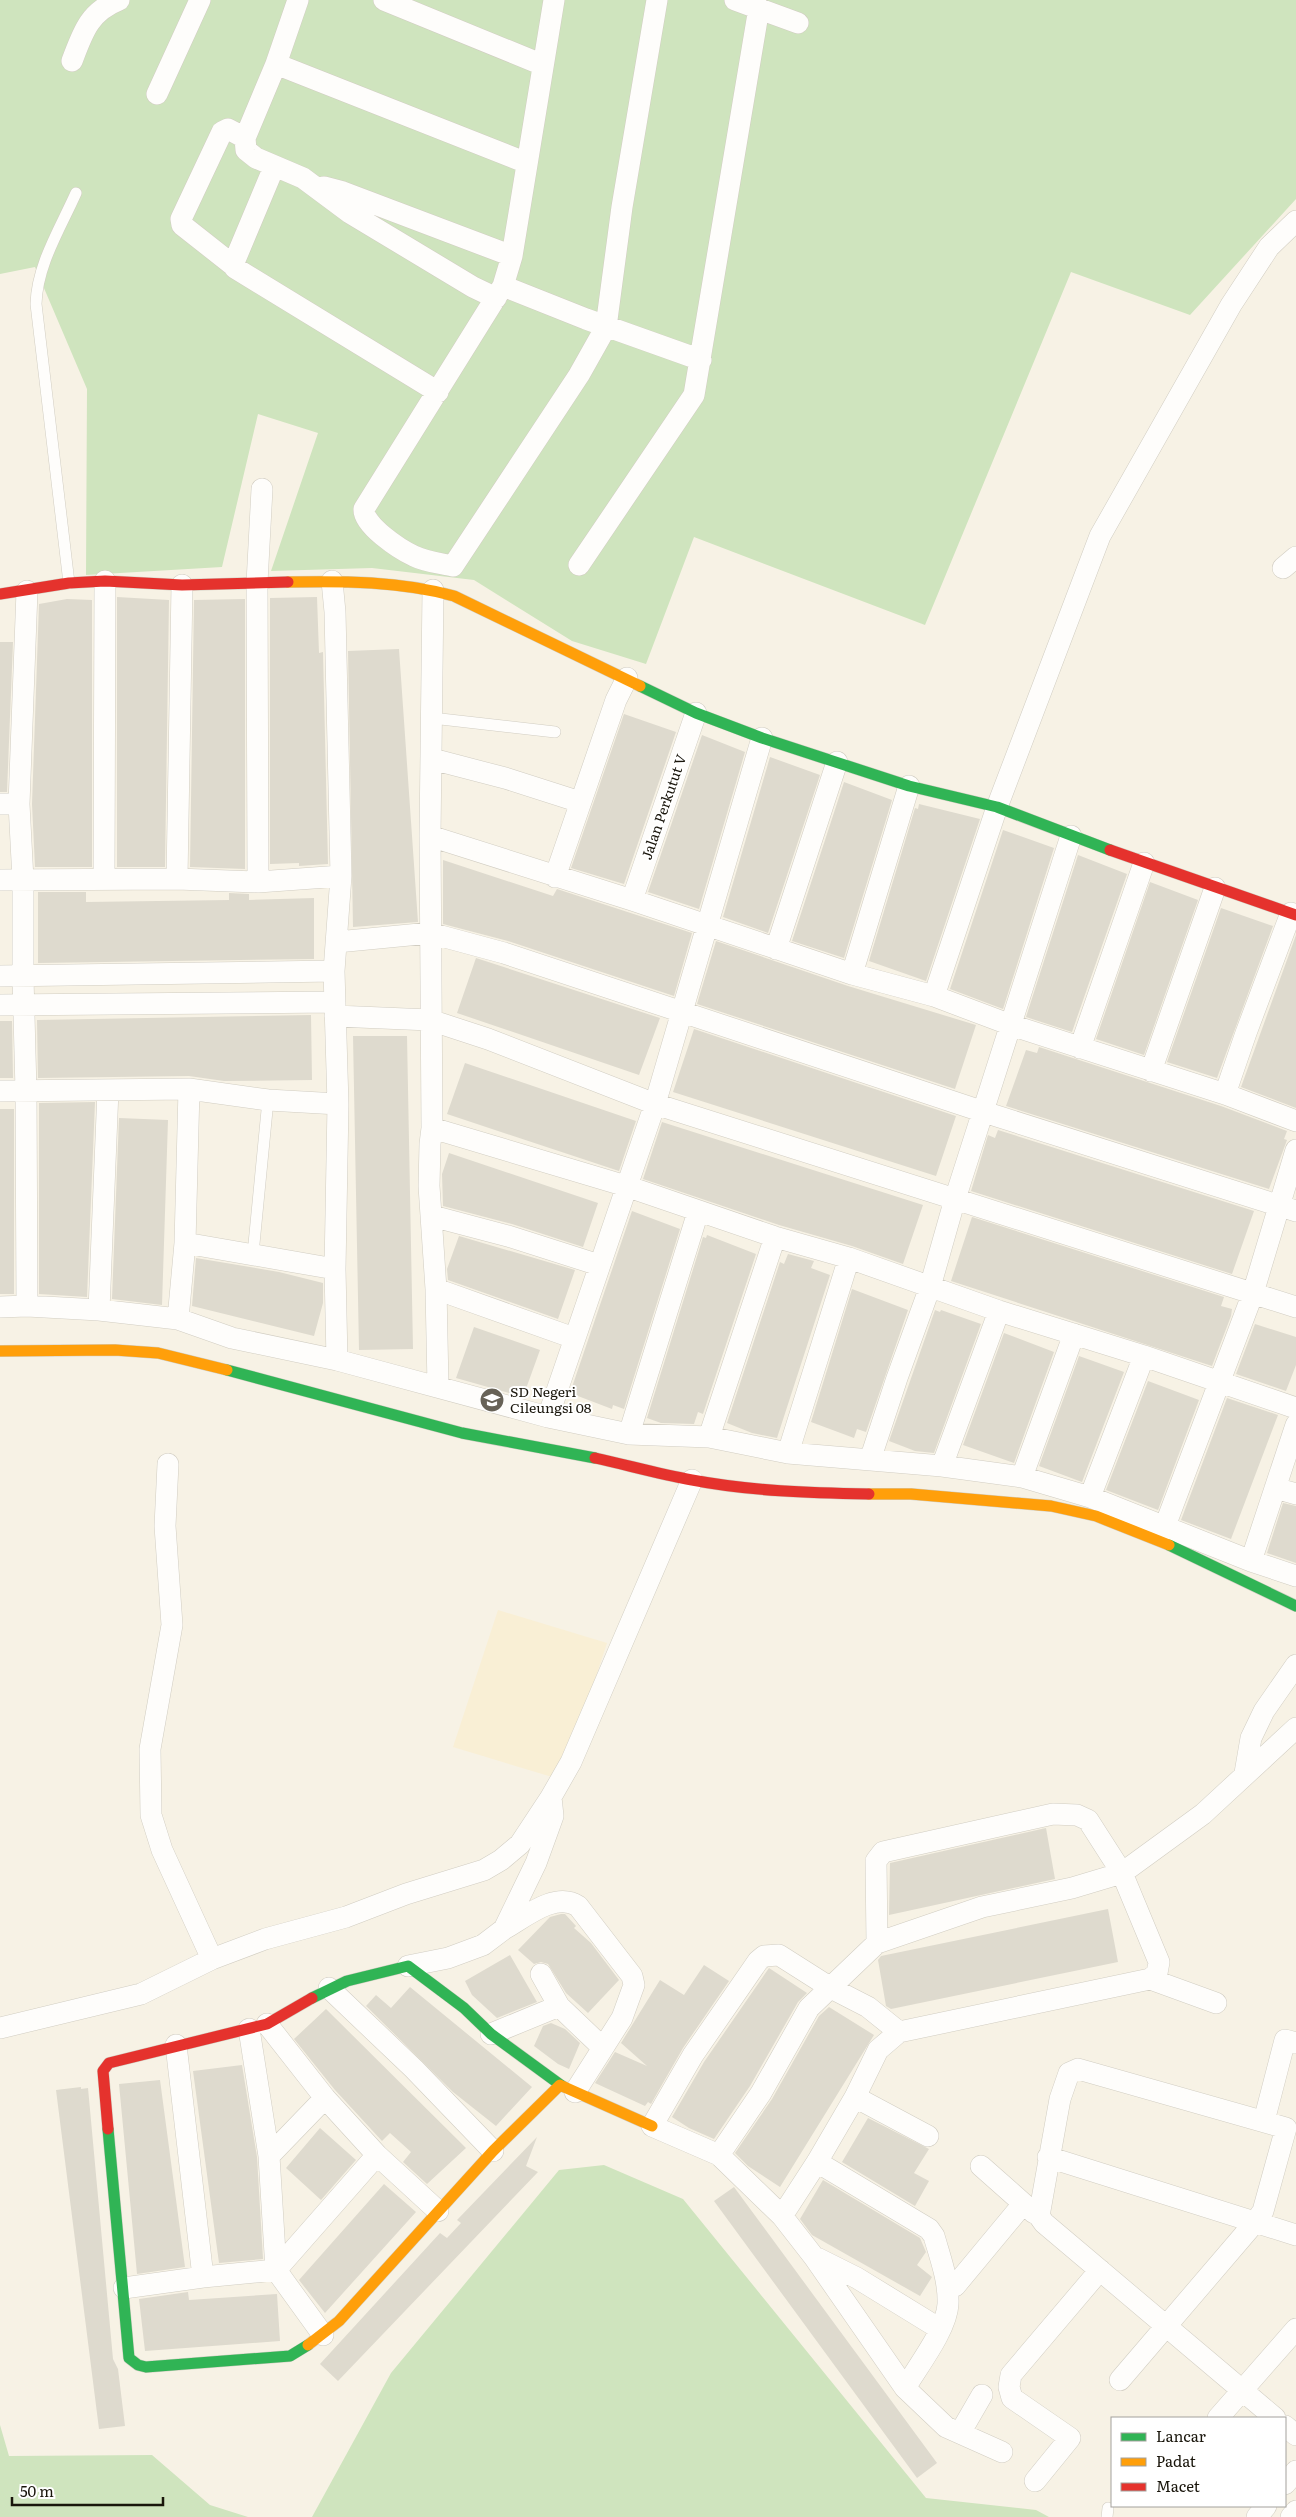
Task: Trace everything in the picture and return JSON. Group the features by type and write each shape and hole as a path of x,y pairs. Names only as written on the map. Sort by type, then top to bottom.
{"street":[{"path":"72,61 83,32 92,18 104,6 119,0"},
{"path":"157,94 200,0"},
{"path":"298,0 276,64 245,138 246,150 256,158 314,185 343,192 512,256"},
{"path":"384,0 543,65"},
{"path":"453,566 414,556 369,524 364,515 367,502 438,392 499,292 512,256 554,0"},
{"path":"454,596 453,566 579,375 606,327 622,207 657,0"},
{"path":"735,0 798,23"},
{"path":"579,565 694,395 759,8"},
{"path":"276,64 527,163"},
{"path":"245,138 228,129 222,132 181,219 182,225 234,266 438,392"},
{"path":"234,266 274,167"},
{"path":"314,185 350,213 474,288 499,292 701,360"},
{"path":"934,996 997,807 1100,536 1231,305 1269,247 1296,221"},
{"path":"258,882 257,582 262,490"},
{"path":"104,879 105,581"},
{"path":"0,594 69,583 105,581 182,585 332,581 384,584 433,590 454,596 627,678 696,714 762,738 909,786 997,807 1144,863 1294,914 1246,1033 1225,1094"},
{"path":"332,581 335,612 341,876 334,971 338,1104 335,1270 337,1360"},
{"path":"177,879 182,585"},
{"path":"26,1306 26,1091 23,880 9,804 27,590"},
{"path":"433,590 430,836 432,1128 429,1164 436,1289 438,1386"},
{"path":"555,877 616,700 627,678"},
{"name":"Jalan Perkutut V","path":"632,900 696,714"},
{"path":"548,1417 655,1104 683,1014 706,925 762,738"},
{"path":"432,759 505,778 580,802"},
{"path":"776,948 837,762"},
{"path":"852,974 909,786"},
{"path":"430,836 632,900 852,974 934,996 1011,1025 1225,1094 1296,1121"},
{"path":"870,1460 930,1287 955,1199 984,1112 1040,928 1071,836"},
{"path":"1080,1048 1144,863"},
{"path":"0,880 177,879 258,882 341,876"},
{"path":"1151,1071 1215,888"},
{"path":"337,942 430,933 504,953 683,1014 1287,1208"},
{"path":"0,976 334,971"},
{"path":"0,1005 335,1009 430,1020 502,1044 655,1104 1296,1307"},
{"path":"0,1091 189,1089 268,1100 338,1104"},
{"path":"178,1319 185,1243 189,1089"},
{"path":"99,1310 108,1090"},
{"path":"432,1128 626,1186 775,1237 849,1258 999,1311 1144,1356 1296,1408"},
{"path":"1165,1526 1287,1208 1296,1150"},
{"path":"629,1434 698,1212"},
{"path":"432,1216 508,1236 599,1265"},
{"path":"709,1438 775,1237"},
{"path":"185,1243 335,1270"},
{"path":"788,1453 849,1258"},
{"path":"436,1289 574,1338"},
{"path":"0,1307 26,1306 99,1310 178,1319 232,1338 337,1360 548,1417 629,1434 709,1438 788,1453 942,1466 1022,1478 1090,1497 1251,1561 1296,1576"},
{"path":"942,1466 999,1311"},
{"path":"1022,1478 1074,1334"},
{"path":"0,1353 115,1350 158,1353 322,1394 462,1433 570,1452 692,1480 803,1493 911,1494 1051,1506 1096,1516 1179,1549 1296,1606"},
{"path":"1090,1497 1144,1356"},
{"path":"1251,1561 1296,1425"},
{"path":"168,1464 165,1526 172,1625 150,1749 151,1814 162,1850 212,1959"},
{"path":"0,2028 141,1994 212,1959 265,1939 346,1917 406,1894 484,1870 501,1860 520,1844 551,1797 571,1762 692,1480"},
{"path":"1275,1488 1296,1494"},
{"path":"1245,1773 1250,1738 1264,1712 1296,1665"},
{"path":"719,2155 761,2093 809,2008 877,1943 982,1908 1072,1888 1122,1872 1203,1814 1245,1773 1296,1728"},
{"path":"504,1929 536,1863 553,1816 551,1797"},
{"path":"782,2216 817,2162 855,2097 878,2050 899,2032 1150,1979 1157,1973 1159,1962 1122,1872 1088,1820 1066,1814 1054,1814 897,1847 883,1852 876,1861 877,1943"},
{"path":"566,1901 578,1906 632,1976 634,1985 622,2018 602,2047 567,2088 493,2151 339,2321 323,2335 290,2356 146,2367 138,2365 129,2358 103,2071 116,2060 258,2026 329,1988 347,1981 408,1966 448,1958 483,1945 504,1929 553,1902 566,1901"},
{"path":"652,2126 693,2055 758,1961 764,1956 779,1955 831,1988 868,2006 899,2032"},
{"path":"408,1966 464,2008 491,2034 567,2088 719,2155 782,2216 814,2257 905,2388 946,2427 1002,2452"},
{"path":"541,1974 560,2006 602,2047"},
{"path":"1150,1979 1216,2003"},
{"path":"329,1988 414,2069 493,2151"},
{"path":"491,2034 560,2006"},
{"path":"258,2026 377,2155 438,2211"},
{"path":"258,2026 276,2270 323,2335"},
{"path":"1264,2121 1284,2040 1296,2043"},
{"path":"176,2046 204,2277"},
{"path":"956,2286 1031,2210 1048,2158 1064,2082 1069,2073 1078,2070 1291,2130 1263,2211 1120,2380"},
{"path":"855,2097 928,2136"},
{"path":"269,2156 325,2098"},
{"path":"124,2288 204,2277 276,2270 377,2155"},
{"path":"1048,2158 1296,2234"},
{"path":"817,2162 929,2229 940,2256 946,2289 947,2311 940,2330 905,2388"},
{"path":"981,2166 1100,2270 1274,2417"},
{"path":"814,2257 857,2278 940,2330"},
{"path":"1035,2481 1070,2438 1012,2398 1009,2387 1011,2375 1100,2270"},
{"path":"1219,2417 1296,2329"},
{"path":"960,2433 982,2395"},
{"path":"1286,2427 1296,2435"},
{"path":"1286,2483 1296,2471"},
{"path":"1256,2517 1265,2507"},
{"path":"1291,2517 1296,2512"}],"lane":[{"path":"69,583 36,304 37,288 42,270 76,193"},
{"path":"432,718 555,732"},
{"path":"253,1254 268,1100"}],"shaded area":[{"path":"498,1610 607,1643 562,1780 453,1747"}],"green space":[{"path":"0,0 1296,0 1296,199 1190,315 1071,272 925,625 694,537 646,664 572,641 474,580 372,568 271,571 318,433 258,414 222,567 86,575 87,389 35,267 0,274"},
{"path":"604,2165 683,2199 926,2498 1036,2510 1049,2517 312,2517 391,2373 559,2170"},
{"path":"0,2425 9,2456 152,2455 210,2505 248,2517 0,2517"}],"building":[{"path":"117,597 169,600 165,867 117,867"},
{"path":"317,597 319,653 323,652 328,864 299,866 299,863 270,864 270,598"},
{"path":"67,599 92,600 92,867 35,867 32,804 39,604"},
{"path":"245,599 245,869 190,867 194,600"},
{"path":"0,642 13,642 7,792 0,792"},
{"path":"399,649 418,922 353,927 348,651"},
{"path":"624,714 676,732 624,884 571,868"},
{"path":"702,735 745,752 699,909 648,892"},
{"path":"770,757 820,775 768,933 723,917"},
{"path":"844,782 892,800 844,958 792,941"},
{"path":"919,804 980,819 926,981 869,961 915,808 918,809"},
{"path":"1003,830 1054,848 1003,1009 950,989"},
{"path":"1078,855 1127,874 1072,1032 1026,1017"},
{"path":"443,860 553,896 557,889 692,933 674,996 508,941 443,924"},
{"path":"1150,882 1198,900 1144,1055 1096,1039"},
{"path":"38,892 86,892 86,902 229,900 229,893 249,894 249,900 314,898 314,959 38,963"},
{"path":"1221,908 1273,926 1217,1078 1167,1062"},
{"path":"1296,935 1296,1108 1241,1087"},
{"path":"716,941 848,986 976,1025 955,1089 697,1004"},
{"path":"476,958 660,1018 639,1075 457,1013"},
{"path":"311,1015 312,1080 224,1081 189,1076 38,1078 37,1020"},
{"path":"0,1021 12,1021 13,1078 0,1078"},
{"path":"694,1029 956,1116 936,1176 673,1092"},
{"path":"353,1036 407,1036 413,1349 359,1350"},
{"path":"1039,1047 1221,1106 1287,1131 1284,1139 1287,1140 1269,1189 1006,1106 1026,1050 1037,1053"},
{"path":"465,1063 636,1121 619,1171 447,1114"},
{"path":"95,1102 87,1297 39,1294 39,1103"},
{"path":"0,1109 14,1109 14,1294 0,1294"},
{"path":"119,1118 168,1120 162,1305 112,1299"},
{"path":"662,1122 923,1205 903,1264 643,1179"},
{"path":"998,1130 1254,1211 1232,1274 971,1191 988,1135 995,1138"},
{"path":"449,1153 598,1203 583,1247 512,1224 443,1206 442,1174"},
{"path":"632,1211 680,1229 624,1409 613,1405 612,1409 570,1393"},
{"path":"972,1217 1224,1297 1221,1306 1232,1309 1231,1316 1212,1366 951,1281"},
{"path":"707,1235 756,1254 703,1414 698,1412 694,1424 661,1423 647,1418 703,1237 706,1238"},
{"path":"459,1236 575,1270 558,1319 448,1280 447,1269"},
{"path":"788,1254 814,1261 811,1268 830,1275 777,1438 752,1433 727,1423 780,1262 784,1264"},
{"path":"196,1258 279,1272 323,1283 323,1303 314,1336 192,1306"},
{"path":"852,1289 908,1310 866,1432 857,1429 854,1438 811,1422"},
{"path":"935,1310 940,1312 941,1310 981,1324 934,1453 915,1451 889,1441"},
{"path":"1255,1324 1296,1337 1296,1365 1286,1391 1236,1374"},
{"path":"474,1327 540,1350 523,1397 456,1378"},
{"path":"1004,1333 1054,1352 1014,1463 963,1445"},
{"path":"1079,1356 1124,1372 1082,1482 1039,1466"},
{"path":"1148,1381 1199,1400 1158,1510 1106,1490"},
{"path":"1227,1398 1278,1415 1231,1539 1181,1520"},
{"path":"1283,1503 1296,1506 1296,1563 1267,1553"},
{"path":"1046,1828 1055,1879 889,1915 890,1863"},
{"path":"1108,1909 1118,1962 891,2009 886,2006 878,1960 881,1956"},
{"path":"565,1914 576,1926 574,1928 591,1943 619,1980 588,2013 566,1993 548,1964 541,1962 534,1964 518,1950 550,1917"},
{"path":"510,1955 537,2002 497,2018 472,1995 465,1981"},
{"path":"704,1965 729,1981 683,2048 651,2104 648,2102 645,2106 595,2083 615,2052 647,2066 621,2043 660,1980 684,1995"},
{"path":"769,1968 807,1993 798,2002 750,2086 714,2139 689,2128 672,2117 704,2062"},
{"path":"410,1987 532,2087 496,2126 453,2092 366,2006 376,1995 391,2008"},
{"path":"829,2007 874,2035 780,2187 748,2166 735,2153 772,2099 819,2016"},
{"path":"326,2009 466,2148 427,2184 403,2162 411,2152 390,2133 382,2141 335,2090 294,2039"},
{"path":"551,2023 565,2029 580,2043 569,2069 558,2064 534,2046 543,2026"},
{"path":"242,2065 257,2157 263,2259 219,2263 193,2071"},
{"path":"160,2080 185,2267 137,2274 119,2084"},
{"path":"81,2087 81,2089 88,2088 113,2359 118,2369 125,2426 99,2429 56,2090"},
{"path":"868,2118 929,2149 914,2173 929,2181 915,2206 842,2162"},
{"path":"320,2128 356,2160 321,2200 286,2168"},
{"path":"537,2137 526,2166 538,2172 338,2381 320,2364 440,2233 447,2238 461,2223 457,2220"},
{"path":"823,2180 920,2238 926,2252 917,2265 932,2277 920,2296 812,2235 800,2219"},
{"path":"384,2184 416,2212 325,2313 299,2280"},
{"path":"734,2187 937,2463 917,2478 714,2201"},
{"path":"188,2292 189,2300 277,2294 280,2341 145,2351 139,2299"}],"traffic: fast":[{"path":"640,686 696,713 762,738 909,786 997,807 1110,850"},
{"path":"227,1370 462,1433 595,1458"},
{"path":"1169,1545 1296,1606"},
{"path":"312,1998 347,1981 408,1966 464,2008 491,2034 562,2086"},
{"path":"108,2129 129,2358 138,2365 146,2367 290,2356 308,2345"}],"traffic: slow":[{"path":"288,582 371,583 413,587 454,596 640,686"},
{"path":"0,1351 115,1350 158,1353 227,1370"},
{"path":"869,1494 911,1494 1051,1506 1096,1516 1169,1545"},
{"path":"308,2345 339,2321 493,2151 560,2085"},
{"path":"562,2086 652,2126"}],"traffic: jam":[{"path":"0,594 69,583 105,581 182,585 288,582"},
{"path":"1110,850 1296,915"},
{"path":"595,1458 680,1478 736,1487 802,1492 869,1494"},
{"path":"108,2129 103,2071 109,2063 267,2024 312,1998"}],"place":[{"name":"SD Negeri Cileungsi 08","path":"492,1400"}]}
